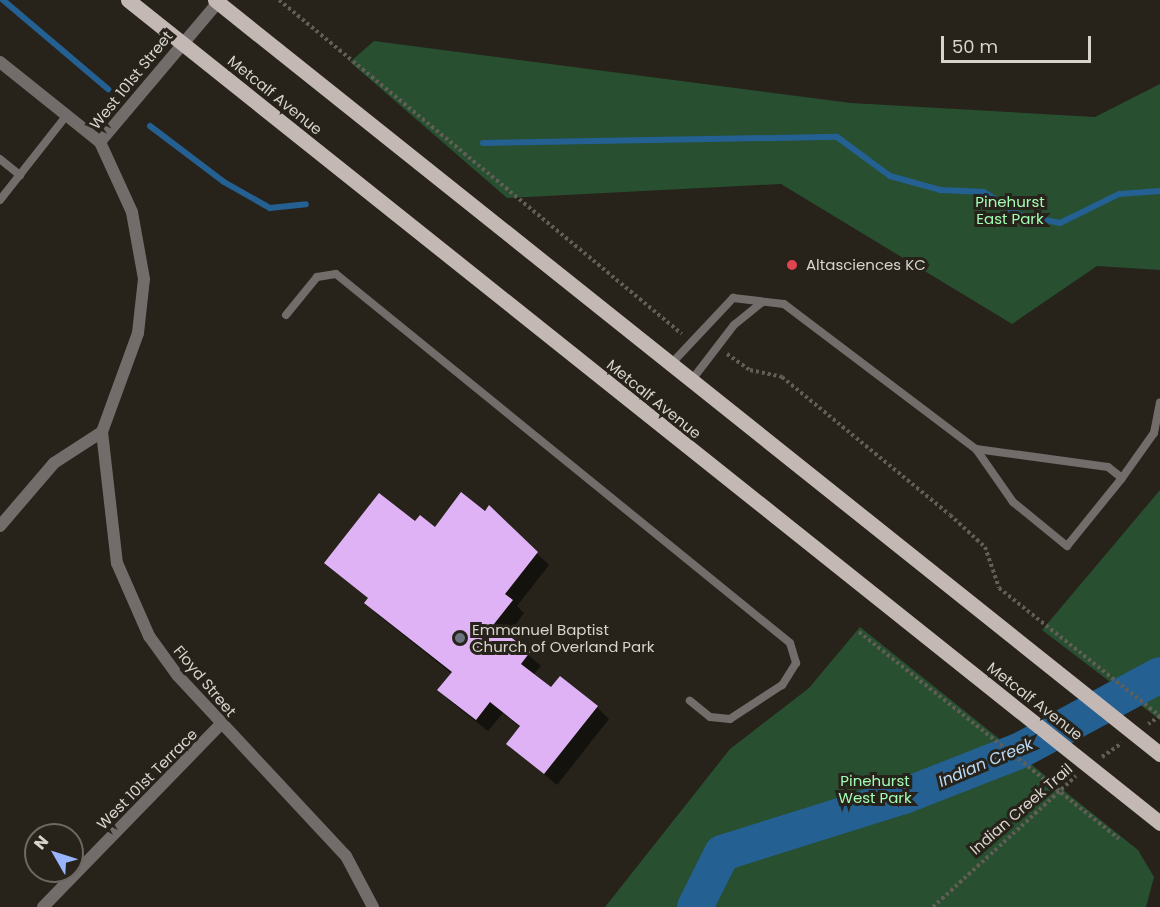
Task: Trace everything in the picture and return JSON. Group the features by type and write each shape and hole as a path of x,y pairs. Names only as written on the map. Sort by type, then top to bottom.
{"main road":[{"name":"Metcalf Avenue","path":"128,0 1160,823"},
{"path":"218,1 1160,754"}],"street":[{"name":"West 101st Street","path":"102,432 138,333 144,279 132,212 100,142 181,42 218,1"},
{"path":"0,62 100,142"},
{"path":"0,526 54,463 102,432"},
{"name":"Floyd Street","path":"102,432 108,524 132,602 178,676 346,856 373,907"},
{"name":"West 101st Terrace","path":"43,907 221,724"}],"lane":[{"path":"0,200 67,115"},
{"path":"0,159 20,175"},
{"path":"286,315 317,277 336,274 790,643 796,663 782,685 730,719 710,717 690,701"},
{"path":"671,364 692,339 733,298 784,304 816,324 976,449 1013,502 1067,546 1122,478 1154,433 1160,403"},
{"path":"691,381 716,349 762,302"},
{"path":"976,449 1108,467 1122,478"}],"path":[{"path":"279,0 651,310 692,339"},
{"path":"716,349 750,370 782,376 950,515 985,547 999,588 1160,716 1141,729"},
{"path":"859,632 1119,839"},
{"name":"Indian Creek Trail","path":"1094,763 1132,736"},
{"name":"Indian Creek Trail","path":"933,907 1000,840 1084,770"}],"green space":[{"name":"Pinehurst East Park","path":"374,41 851,103 1095,117 1160,84 1160,270 1097,266 1012,324 781,184 507,198 350,62"},
{"path":"1160,490 1160,720 1042,630"},
{"name":"Pinehurst West Park","path":"860,627 1138,850 1154,877 1146,907 605,907 730,749 809,688"}],"building":[{"name":"Emmanuel Baptist Church of Overland Park","path":"461,492 485,511 489,505 538,552 505,594 513,600 494,624 530,652 521,664 551,687 560,676 598,706 544,774 506,744 520,726 490,702 476,720 437,690 452,672 364,603 368,598 324,563 379,493 415,521 420,515 435,527"}],"waterway":[{"path":"3,0 108,89"},
{"path":"150,126 224,182 270,208 306,204"},
{"path":"483,143 837,137 890,176 940,190 984,192 1020,215 1060,223 1119,194 1160,191"},
{"name":"Indian Creek","path":"695,907 722,853 904,796 1019,751 1160,675"}],"place":[{"name":"Altasciences KC","path":"792,265"},
{"name":"Emmanuel Baptist Church of Overland Park","path":"460,638"}]}
